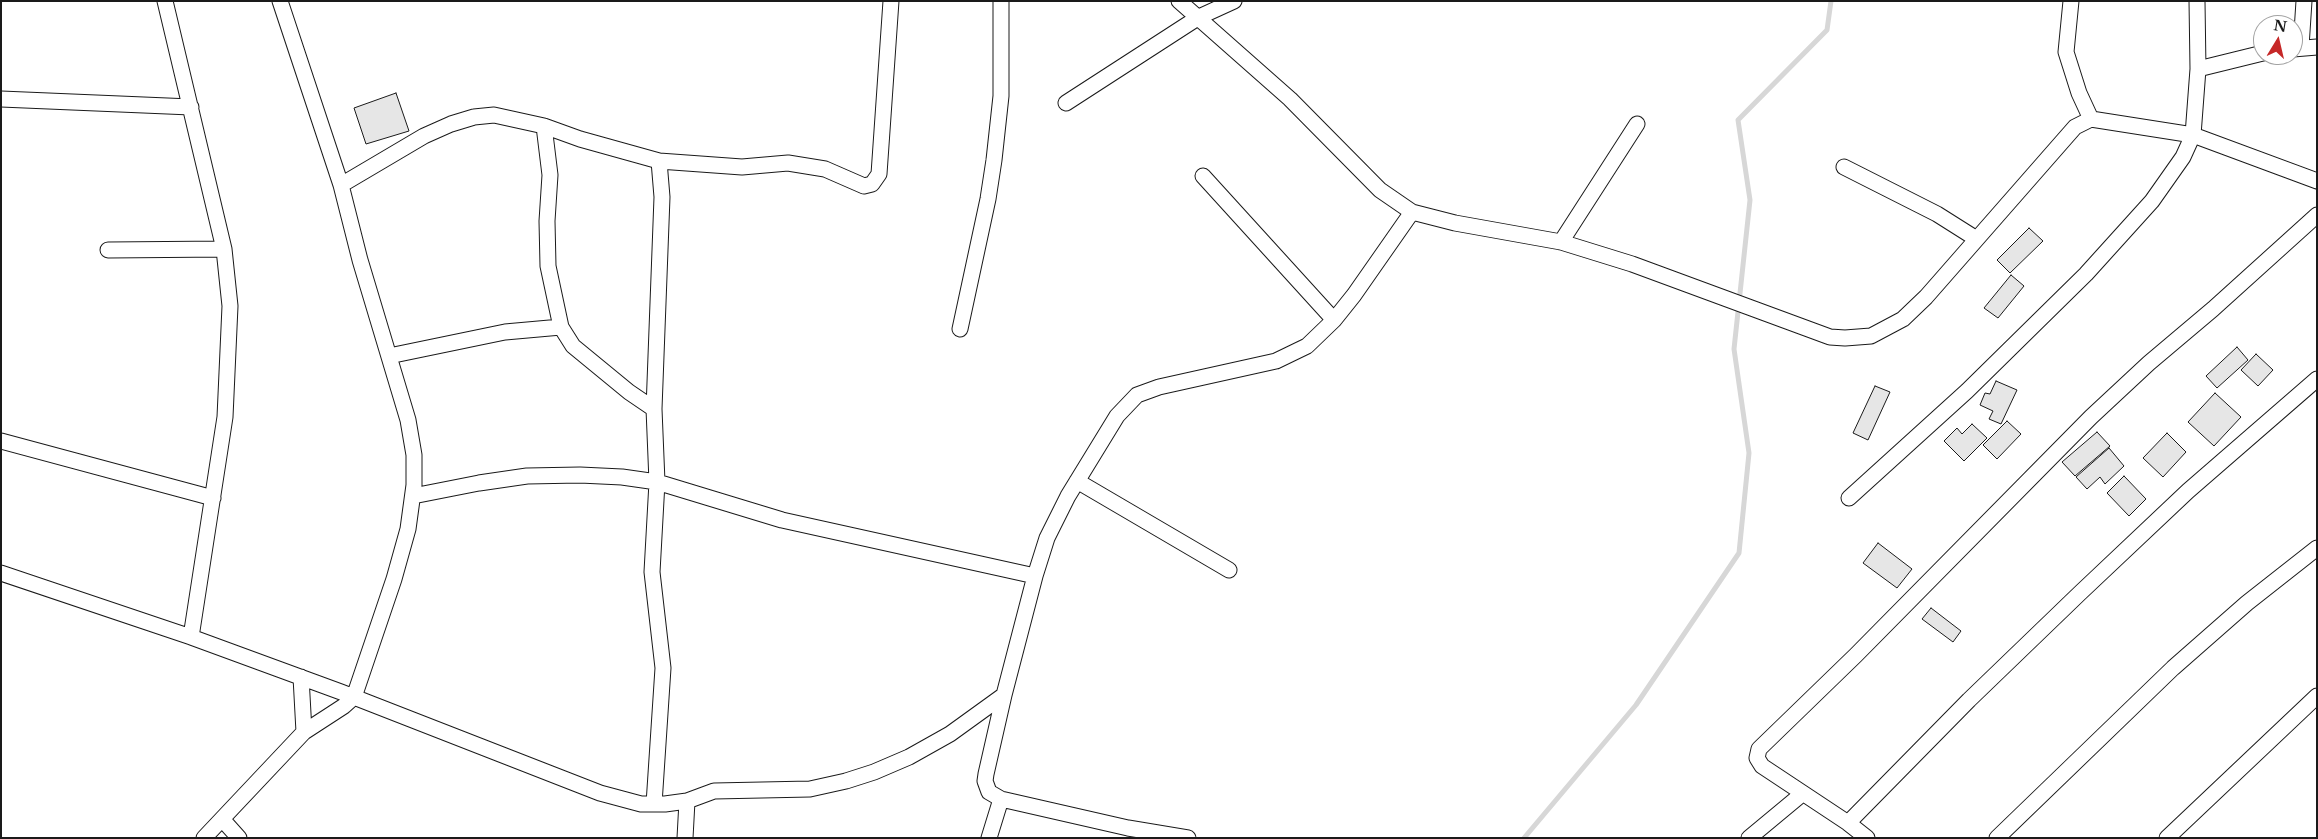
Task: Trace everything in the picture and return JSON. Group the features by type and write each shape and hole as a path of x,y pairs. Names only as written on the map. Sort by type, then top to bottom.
{"street":[{"path":"166,1 224,249 230,306 225,417 192,637"},
{"path":"204,838 304,732 334,713 354,697 394,579 408,529 413,496 414,455 408,420 360,260 341,185 280,1"},
{"path":"341,185 424,136 451,124 474,117 494,115 544,126 580,139 659,161 742,167 788,163 825,170 864,186 872,184 879,174 891,1"},
{"path":"960,329 988,198 994,160 1001,96 1001,1"},
{"path":"1179,1 1290,100 1380,190 1412,212 1455,223 1561,242 1632,264 1818,333 1844,338 1872,336 1902,319 1926,297 1975,238 2074,127 2092,119 2192,135 2317,181"},
{"path":"1066,103 1199,17 1234,1"},
{"path":"2071,1 2066,52 2079,93 2092,119"},
{"path":"1849,498 1967,391 2086,274 2152,201 2183,157 2192,135 2198,69 2197,1"},
{"path":"2302,15 2304,1"},
{"path":"2303,48 2317,47"},
{"path":"2198,69 2253,55"},
{"path":"1,100 191,107"},
{"path":"1561,242 1637,124"},
{"path":"544,126 550,175 546,221 548,266 556,312 561,327 573,346 629,392 654,409"},
{"path":"654,804 663,668 652,572 658,482 654,409 662,197 659,161"},
{"path":"1844,167 1937,214 1975,238"},
{"path":"1203,176 1334,320"},
{"path":"1188,838 1126,833 1001,799 989,792 985,781 1004,695 1035,576 1047,538 1077,481 1117,416 1137,396 1159,387 1218,376 1276,361 1307,346 1334,320 1380,261 1412,212"},
{"path":"1867,838 1848,823 1762,766 1757,758 1759,749 1856,655 2091,417 2149,363 2221,302 2317,215"},
{"path":"108,250 224,249"},
{"path":"389,356 505,332 561,327"},
{"path":"1848,823 1969,700 2087,586 2195,485 2317,378"},
{"path":"1,441 213,498"},
{"path":"413,496 527,476 580,474 622,477 658,482 782,520 1035,576"},
{"path":"1077,481 1229,570"},
{"path":"1997,838 2173,668 2247,602 2317,548"},
{"path":"1,573 192,637 354,697 600,793 641,804 687,801 714,791 810,789 846,781 909,758 950,734 1004,695"},
{"path":"301,677 304,732"},
{"path":"2167,838 2317,696"},
{"path":"1749,838 1802,794"},
{"path":"989,838 1001,799"},
{"path":"685,838 687,801"},
{"path":"222,820 239,838"}],"building":[{"path":"396,93 409,131 366,144 354,108"},
{"path":"2029,228 2043,241 2010,273 1997,260"},
{"path":"2011,275 2024,286 1998,318 1984,308"},
{"path":"2237,347 2248,360 2217,388 2206,376"},
{"path":"2256,354 2273,370 2258,386 2241,370"},
{"path":"1996,381 2017,390 2001,424 1989,419 1993,411 1980,405 1985,393 1990,394"},
{"path":"1875,386 1890,392 1868,440 1853,433"},
{"path":"2215,393 2241,417 2214,446 2188,422"},
{"path":"2007,421 2021,434 1997,459 1983,445"},
{"path":"1972,424 1987,438 1964,461 1944,441 1957,428 1962,434"},
{"path":"2097,432 2110,446 2075,476 2062,462"},
{"path":"2167,433 2186,452 2163,477 2143,458"},
{"path":"2109,448 2124,466 2105,484 2100,477 2087,489 2076,477"},
{"path":"2124,476 2146,499 2129,516 2107,493"},
{"path":"1878,543 1912,569 1897,588 1863,563"},
{"path":"1931,608 1961,631 1953,642 1922,619"}],"waterway":[{"path":"1524,838 1636,705 1739,553 1749,453 1734,349 1750,200 1738,120 1827,30 1831,1"}]}
